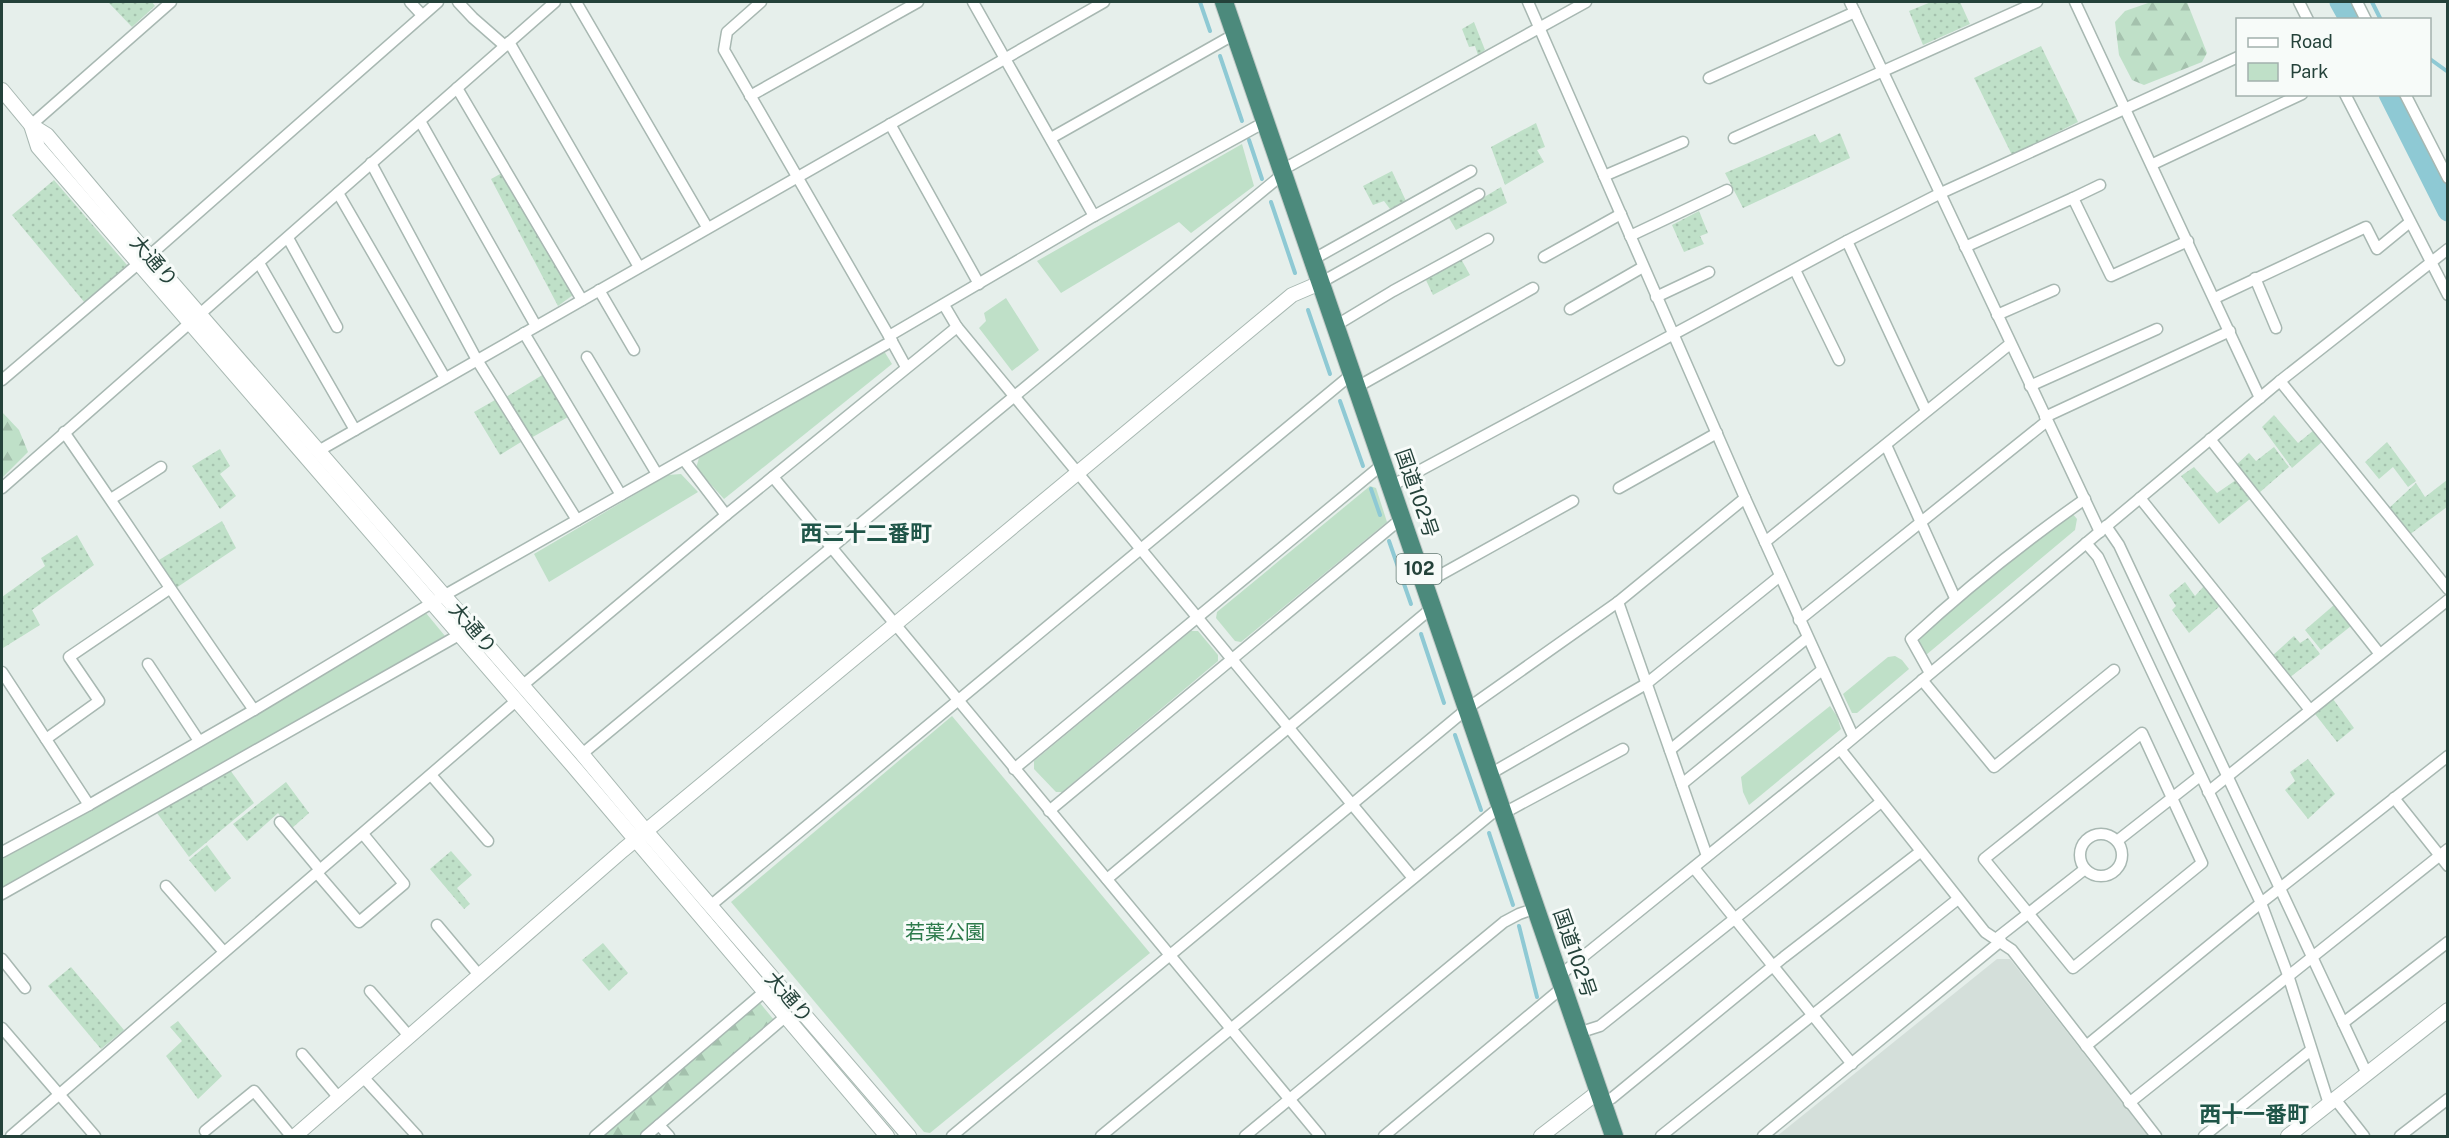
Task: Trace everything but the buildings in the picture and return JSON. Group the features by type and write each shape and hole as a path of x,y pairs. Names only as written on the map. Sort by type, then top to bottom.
{"highway":[{"name":"国道102号","path":"1224,2 1614,1137"}],"street":[{"path":"32,125 171,2"},
{"path":"410,2 422,15"},
{"path":"2,380 438,2"},
{"path":"458,2 473,18 507,44 639,267"},
{"path":"2,488 555,2"},
{"path":"576,2 707,227"},
{"path":"761,2 727,32 724,50 906,367"},
{"path":"750,96 918,2"},
{"path":"973,2 1094,216"},
{"path":"320,450 1104,2"},
{"path":"1528,2 1799,620 1853,736"},
{"path":"582,754 832,549 1282,172 1586,2"},
{"path":"1734,138 2037,2"},
{"path":"2075,2 2153,164 2260,398"},
{"path":"2299,2 2307,18"},
{"path":"2357,2 2365,18"},
{"path":"1709,78 1852,7 1885,72 2010,344 2085,499 2103,529 2119,545 2367,1074"},
{"path":"1050,138 1235,34"},
{"path":"1391,486 1941,194 2236,58"},
{"path":"457,88 582,300"},
{"name":"大通り","path":"2,90 32,125 39,147 143,260 201,314 582,754 641,836 764,992 886,1137"},
{"path":"2153,164 2298,96"},
{"path":"2346,96 2448,295"},
{"path":"2406,96 2448,178"},
{"path":"420,121 536,326"},
{"path":"2,852 89,805 254,710 445,595 684,460 1094,216 1265,122"},
{"path":"890,124 979,284"},
{"path":"1604,176 1683,142"},
{"path":"371,163 477,360 577,520"},
{"path":"1312,260 1471,171"},
{"path":"1965,247 2100,185"},
{"path":"1630,236 1727,190"},
{"path":"338,193 445,378"},
{"path":"206,1131 254,1091 298,1135 641,836 1292,295 1320,283 1479,194"},
{"path":"2073,198 2111,276 2188,241"},
{"path":"1544,257 1621,214"},
{"path":"2215,298 2366,227 2377,249 2410,222"},
{"path":"288,238 337,327"},
{"path":"1335,326 1488,239"},
{"path":"1847,242 1926,411"},
{"path":"1384,1137 1707,856 1840,749 2280,381 2448,249"},
{"name":"大通り","path":"143,260 190,324 516,701 641,836 710,906 909,1137"},
{"path":"259,263 355,430"},
{"path":"1570,309 1643,267"},
{"path":"1795,270 1839,360"},
{"path":"1656,297 1709,272"},
{"path":"2255,278 2276,328"},
{"path":"710,906 1141,548 1354,381 1533,288"},
{"path":"598,290 634,350"},
{"path":"1997,315 2054,290"},
{"path":"944,305 957,327 1077,474 1141,548 1197,619 1413,878"},
{"path":"523,685 726,515 957,327"},
{"path":"2030,386 2157,329"},
{"path":"1799,620 2046,419 2230,331"},
{"path":"524,333 621,495"},
{"path":"1765,542 2010,344"},
{"path":"587,357 657,474"},
{"path":"2280,381 2448,589"},
{"path":"64,432 111,499 169,589 254,710"},
{"path":"1619,488 1717,433"},
{"path":"2211,439 2379,653"},
{"path":"1886,445 1955,598"},
{"path":"684,460 726,515"},
{"path":"1014,769 1383,464"},
{"path":"111,499 160,467"},
{"path":"774,477 1320,1137"},
{"path":"952,1137 1468,708 1618,602 1745,498"},
{"path":"2139,498 2310,710"},
{"path":"2085,499 2031,537 1955,598 1911,639 1926,676 1994,767 2114,670"},
{"path":"1424,584 1573,501"},
{"path":"1049,811 1402,518"},
{"path":"2086,543 2098,556 2261,903 2288,975 2311,1050 2332,1102 2364,1137"},
{"path":"1490,774 1646,684 1780,576"},
{"path":"46,739 99,702 69,657 169,589"},
{"path":"2208,792 2448,600"},
{"path":"1618,602 1707,856"},
{"path":"1107,879 1433,608"},
{"path":"2,894 459,635"},
{"path":"1670,750 1807,638"},
{"path":"148,664 199,741"},
{"path":"1682,784 1822,670"},
{"path":"2,672 89,805"},
{"path":"11,1137 516,701"},
{"path":"2142,734 2173,798 2202,863 2073,968 1984,859 2142,734"},
{"path":"1101,1137 1413,878 1503,810 1623,749"},
{"path":"1840,749 1984,932 1999,939 2013,950 2156,1137"},
{"path":"2086,1046 2261,903 2448,756"},
{"path":"431,775 488,841"},
{"path":"2117,841 2200,776"},
{"path":"2394,798 2443,853 2448,866"},
{"path":"1578,1034 1600,1026 1881,802"},
{"path":"280,822 359,922 404,884 363,834"},
{"path":"2099,834 2112,836 2121,847 2121,862 2112,873 2098,876 2085,869 2081,864 2080,850 2087,839 2099,834"},
{"path":"1541,1137 1600,1098 1612,1098 1773,966 1920,852"},
{"path":"2129,1103 2443,853"},
{"path":"1694,868 1852,1065"},
{"path":"1763,1137 1852,1065 2028,913 2085,869"},
{"path":"166,886 224,952"},
{"path":"1661,1137 1958,899"},
{"path":"1245,1137 1504,922 1536,908"},
{"path":"437,925 479,975"},
{"path":"2343,1023 2448,942"},
{"path":"2,959 25,988"},
{"path":"370,991 409,1036"},
{"path":"595,1137 764,992"},
{"path":"2288,1137 2448,1010"},
{"path":"646,1137 785,1017"},
{"path":"2,1028 95,1137"},
{"path":"2204,1137 2311,1050"},
{"path":"302,1054 339,1098"},
{"path":"363,1077 417,1137"},
{"path":"2400,1137 2448,1099"},
{"path":"659,1125 669,1137"}],"shaded area":[{"path":"1997,959 2010,959 2148,1136 1777,1136"}],"green space":[{"path":"108,2 152,2 155,6 132,27"},
{"path":"1931,2 1960,2 1970,24 1923,45 1909,11"},
{"path":"2151,2 2187,2 2207,53 2202,62 2144,85 2132,80 2119,55 2115,22 2125,11"},
{"path":"1474,22 1485,50 1478,55 1475,46 1469,47 1462,29"},
{"path":"2041,46 2078,122 2012,155 1974,78"},
{"path":"1536,123 1545,147 1537,150 1544,162 1505,185 1491,147"},
{"path":"1840,133 1850,158 1743,208 1725,173 1815,134 1820,143"},
{"path":"1242,144 1254,186 1191,233 1179,222 1061,293 1037,261"},
{"path":"1392,171 1406,201 1390,209 1384,201 1373,205 1363,186"},
{"path":"502,173 573,295 558,306 491,179"},
{"path":"54,180 127,265 85,303 12,215"},
{"path":"1501,187 1507,203 1456,230 1449,218"},
{"path":"1699,211 1708,233 1700,236 1704,244 1684,252 1672,225"},
{"path":"1461,259 1470,275 1433,295 1425,278"},
{"path":"1006,298 1039,350 1012,371 979,328 986,321 984,313"},
{"path":"884,351 892,364 724,499 696,468 699,458"},
{"path":"544,374 568,417 531,438 506,397"},
{"path":"495,400 521,442 500,455 474,412"},
{"path":"2,412 19,430 28,452 2,478"},
{"path":"2274,415 2298,443 2314,430 2323,441 2292,468 2262,427"},
{"path":"2387,442 2416,481 2408,487 2393,467 2379,479 2365,462"},
{"path":"2274,447 2289,467 2259,493 2236,465 2249,453 2256,461"},
{"path":"220,449 230,466 220,474 236,496 220,509 192,466"},
{"path":"2194,467 2217,493 2236,480 2250,499 2219,524 2181,476"},
{"path":"681,474 698,492 549,582 534,554 668,475"},
{"path":"2447,480 2447,507 2409,535 2388,509 2416,483 2425,497"},
{"path":"1370,486 1376,488 1387,522 1241,642 1235,641 1216,618 1217,612"},
{"path":"2072,513 2077,519 2075,530 1926,655 1924,654 1919,639 1972,587"},
{"path":"222,521 236,548 176,588 159,560"},
{"path":"77,535 94,565 32,610 40,625 3,648 2,597 45,566 41,558"},
{"path":"2185,582 2195,596 2204,586 2220,606 2189,633 2172,610 2176,606 2169,595"},
{"path":"2334,605 2351,626 2321,650 2305,630"},
{"path":"426,613 445,636 2,889 2,859 168,766"},
{"path":"1191,631 1198,631 1218,655 1218,661 1062,792 1056,792 1034,769 1034,761"},
{"path":"2294,636 2300,643 2308,638 2320,654 2289,678 2272,656"},
{"path":"1895,656 1902,660 1909,669 1857,713 1852,713 1843,694 1888,657"},
{"path":"2333,699 2354,728 2337,742 2315,714"},
{"path":"1830,706 1837,716 1841,729 1749,805 1743,792 1741,777"},
{"name":"若葉公園","path":"952,716 1150,953 930,1133 924,1132 731,902"},
{"path":"2308,759 2335,794 2308,819 2285,790 2295,781 2290,772"},
{"path":"230,770 254,803 189,857 157,813"},
{"path":"286,782 309,813 291,829 278,813 247,841 233,824"},
{"path":"207,845 231,878 215,892 189,860"},
{"path":"451,851 472,875 457,888 470,904 464,909 430,869"},
{"path":"603,943 628,973 609,991 582,960"},
{"path":"71,967 124,1030 101,1049 48,986"},
{"path":"760,1003 774,1020 638,1136 603,1136"},
{"path":"178,1021 222,1076 198,1099 166,1056 182,1041 170,1027"}],"waterway":[{"path":"1200,2 1210,31"},
{"path":"2340,2 2349,18"},
{"path":"2372,2 2380,18"},
{"path":"1220,56 1242,121"},
{"path":"2431,60 2448,72"},
{"path":"2390,96 2448,211"},
{"path":"1249,140 1262,179"},
{"path":"1271,202 1295,273"},
{"path":"1308,310 1330,374"},
{"path":"1340,401 1363,466"},
{"path":"1371,489 1380,515"},
{"path":"1389,541 1411,604"},
{"path":"1421,634 1444,703"},
{"path":"1455,735 1481,810"},
{"path":"1489,833 1513,905"},
{"path":"1519,926 1537,997"}],"district":[{"name":"西二十二番町","path":"866,533"},
{"name":"西十一番町","path":"2254,1114"}]}
